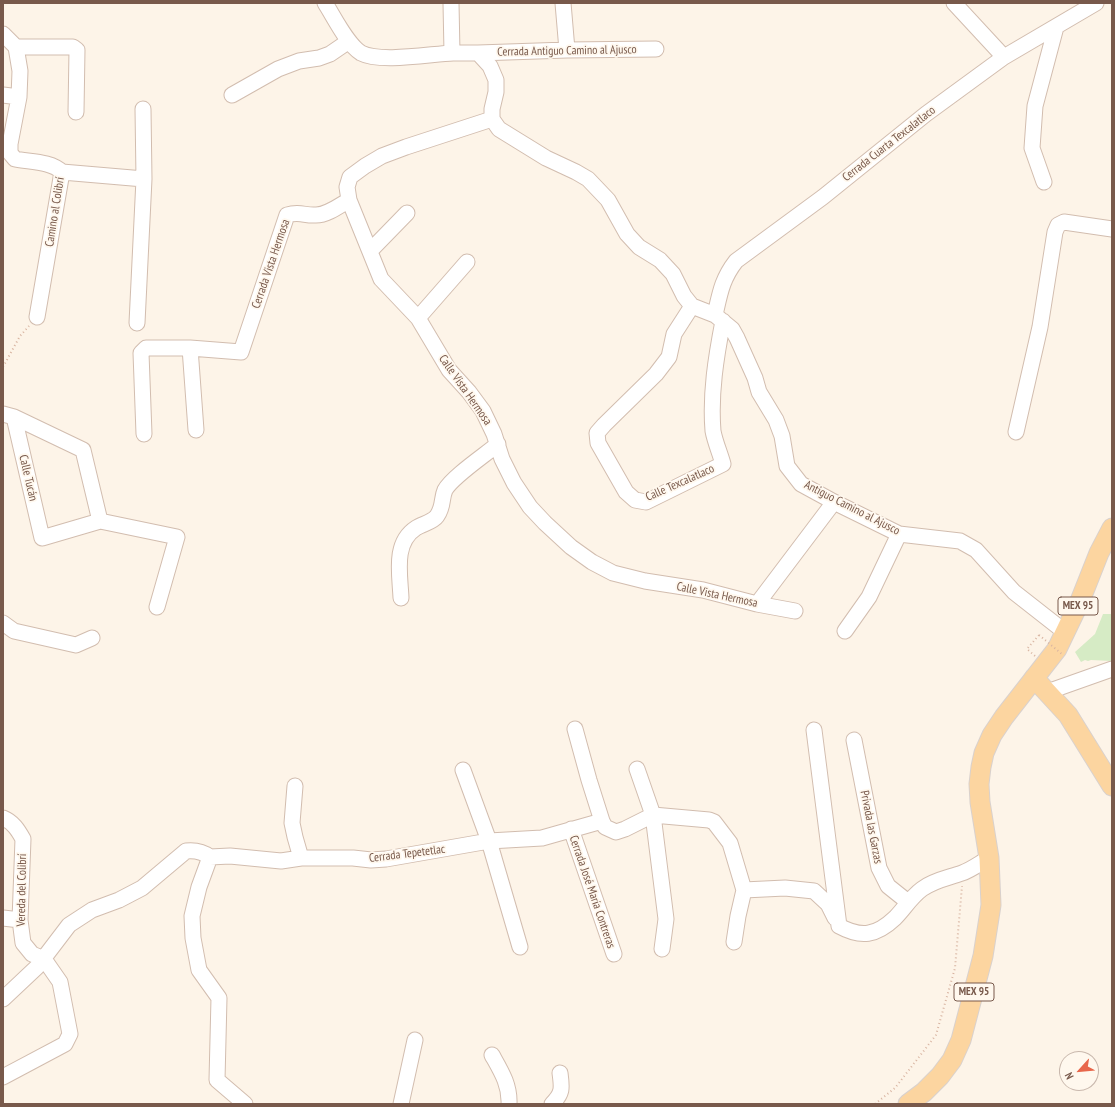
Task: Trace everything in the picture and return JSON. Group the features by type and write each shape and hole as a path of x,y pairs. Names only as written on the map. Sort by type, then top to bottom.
{"main road":[{"name":"MEX 95","path":"908,1104 924,1092 940,1076 952,1060 961,1040 977,981 991,905 989,858 980,802 979,784 984,753 992,735 1056,649 1066,632 1099,554 1112,528"},
{"path":"1034,678 1068,715 1112,786"}],"street":[{"path":"325,3 349,42 361,53 378,58 426,56 452,53 478,53 490,66 496,80 496,92 492,109 492,119 499,129 546,158 588,179 608,200 627,234 639,247 660,260 673,274 684,296 692,306 720,318"},
{"path":"451,3 452,53"},
{"path":"563,3 567,50"},
{"path":"954,3 1004,57"},
{"name":"Cerrada Cuarta Texcalatlaco","path":"720,318 722,284 727,272 736,261 823,197 926,114 1004,57 1056,27 1080,8 1096,3"},
{"path":"1044,182 1032,148 1035,106 1056,27"},
{"path":"3,34 16,47 73,47 77,50 76,112"},
{"path":"232,95 278,69 299,61 319,58 330,54 349,42"},
{"name":"Camino al Colibrí","path":"16,47 20,71 19,97 10,144 10,152 15,159 58,167 62,172 37,317"},
{"name":"Cerrada Antiguo Camino al Ajusco","path":"478,53 656,49"},
{"path":"3,95 19,97"},
{"path":"137,323 144,179 143,109"},
{"name":"Calle Vista Hermosa","path":"492,119 382,156 350,177 347,187 349,200 381,279 418,318 449,370 469,392 483,411 498,444 502,459 514,483 530,507 571,547 592,562 612,573 645,581 703,590 757,604 795,611"},
{"path":"62,172 144,179"},
{"name":"Cerrada Vista Hermosa","path":"190,348 241,352 287,215 301,213 318,216 349,200"},
{"path":"370,251 408,213"},
{"path":"1016,432 1040,326 1055,232 1058,225 1064,222 1112,229"},
{"path":"418,318 467,262"},
{"name":"Calle Texcalatlaco","path":"692,306 674,334 669,357 656,374 597,433 598,443 626,492 635,500 646,502 723,464 714,432 713,387 720,318"},
{"name":"Antiguo Camino al Ajusco","path":"720,318 732,329 737,338 755,378 759,392 776,420 782,436 787,466 801,484 899,534 960,541 976,550 1014,592 1066,632"},
{"path":"144,434 141,353 146,348 190,348 196,430"},
{"path":"9,416 83,450 100,521 177,537 157,607"},
{"name":"Calle Tucán","path":"9,416 42,538 100,521"},
{"path":"401,598 399,557 404,540 415,528 436,518 442,507 444,492 450,483 498,444"},
{"path":"757,604 834,502"},
{"path":"845,631 869,597 899,534"},
{"path":"3,623 14,631 76,645 92,638"},
{"path":"1047,692 1112,669"},
{"path":"575,729 589,780 605,827 616,832 654,815 709,820 714,822 730,843 744,890 734,942"},
{"path":"814,730 839,926"},
{"name":"Privada las Garzas","path":"854,740 879,868 888,886 908,902"},
{"path":"637,769 654,815 666,919 662,949"},
{"path":"464,770 489,841 520,947"},
{"path":"295,786 292,823 301,858"},
{"name":"Vereda del Colibrí","path":"3,818 8,820 17,828 23,839 20,920 23,943 32,954 44,959"},
{"name":"Cerrada Tepetetlac","path":"210,857 230,856 281,861 301,858 386,859 489,841 542,838 602,821"},
{"name":"Cerrada José María Contreras","path":"571,829 614,954"},
{"path":"3,999 37,967 69,925 92,910 119,900 142,888 186,851 195,850 205,853 210,857 198,888 192,916 193,938 199,970 219,998 217,1080 245,1104"},
{"path":"744,890 785,888 814,891 828,904 839,926 850,932 862,934 874,932 884,927 895,918 908,902 922,889 937,881 964,873 989,858"},
{"path":"3,918 20,920"},
{"path":"3,1077 65,1044 70,1034 60,982 44,959"},
{"path":"401,1104 415,1040"},
{"path":"492,1055 508,1085 510,1095 509,1104"},
{"path":"552,1104 560,1096 562,1089 560,1073"}],"path":[{"path":"3,367 20,336 37,317"},
{"path":"1028,649 1039,634 1063,655"},
{"path":"875,1104 895,1088 936,1035 955,968 964,873"}],"green space":[{"path":"1103,614 1112,615 1112,661 1085,660 1081,662 1075,652 1095,634"}]}
